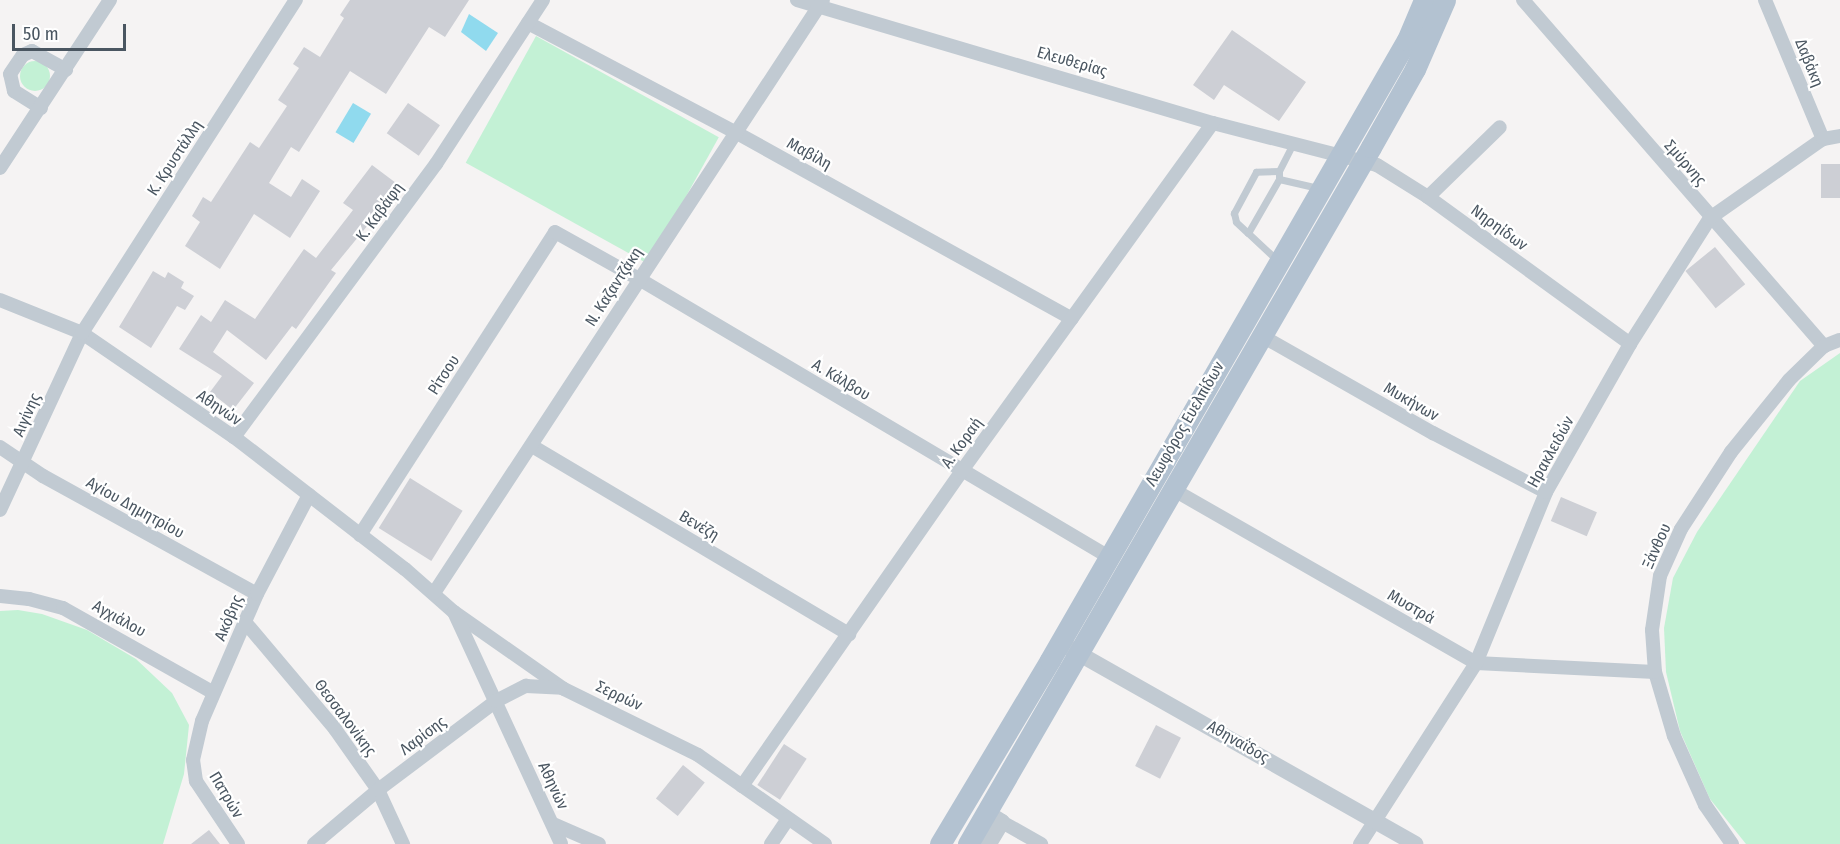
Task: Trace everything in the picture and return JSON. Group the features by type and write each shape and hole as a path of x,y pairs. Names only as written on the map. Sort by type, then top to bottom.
{"main road":[{"name":"Λεωφόρος Ευελπίδων","path":"940,844 1060,644 1407,40 1424,0"},
{"name":"Λεωφόρος Ευελπίδων","path":"968,844 994,817 1079,654 1415,69 1445,0"}],"street":[{"path":"0,168 110,0"},
{"name":"Κ. Κρυστάλλη","path":"82,333 296,0"},
{"name":"Κ. Καβάφη","path":"234,437 436,164 543,0"},
{"name":"Ελευθερίας","path":"797,0 821,3 1213,123 1339,156"},
{"name":"Σμύρνης","path":"1523,0 1710,218 1824,346"},
{"name":"Δαβάκη","path":"1766,0 1823,139"},
{"name":"Ν. Καζαντζάκη","path":"434,593 821,3"},
{"name":"Μαβίλη","path":"528,22 735,132 1072,319"},
{"path":"41,108 14,91 10,74 23,55 32,51 66,70"},
{"name":"Α. Κοραή","path":"742,786 961,472 1213,123"},
{"path":"1428,197 1500,127"},
{"name":"Ηρακλειδών","path":"1360,844 1476,663 1546,492 1630,344 1710,218 1823,139 1840,136"},
{"name":"Νηρηίδων","path":"1339,156 1386,170 1428,197 1630,344"},
{"name":"A. Κάλβου","path":"555,232 639,279 961,472 1109,557"},
{"name":"Ρίτσου","path":"360,535 555,232"},
{"name":"Αθηνών","path":"0,300 82,333 234,437 405,569"},
{"name":"Αιγίνης","path":"0,510 82,333"},
{"name":"Μυκήνων","path":"1262,336 1433,433 1546,492"},
{"name":"Ξάνθου","path":"1732,844 1705,805 1674,736 1655,672 1652,630 1660,576 1682,529 1731,452 1789,380 1824,346 1840,340"},
{"name":"Βενέζη","path":"532,446 849,634"},
{"name":"Αγίου Δημητρίου","path":"0,447 24,461 43,476 257,594"},
{"name":"Μυστρά","path":"1174,490 1476,663 1655,672"},
{"name":"Ακόβης","path":"193,760 214,693 257,594 309,495"},
{"name":"Σερρών","path":"405,569 454,612 564,689 698,755 825,844"},
{"name":"Αγχιάλου","path":"0,597 29,599 63,608 214,693"},
{"name":"Αθηνών","path":"454,612 561,844"},
{"name":"Θεσσαλονίκης","path":"245,622 293,676 378,790 403,844"},
{"name":"Αθηναΐδος","path":"1060,644 1415,844"},
{"name":"Λαρίσης","path":"314,844 378,790 496,701 526,686 564,689"},
{"name":"Πατρών","path":"193,760 196,781 238,844"},
{"path":"989,844 994,817 1041,844"},
{"path":"771,844 788,819"},
{"path":"553,824 599,844"}],"lane":[{"path":"1248,233 1279,179 1279,171 1293,144"},
{"path":"1278,262 1234,218 1236,207 1256,172 1279,171"},
{"path":"1279,179 1320,189"}],"green space":[{"path":"536,36 719,137 648,264 466,163"},
{"path":"35,61 46,65 50,76 46,87 35,91 24,87 20,76 24,65"},
{"path":"1840,353 1840,844 1746,844 1710,799 1680,731 1666,672 1664,628 1673,578 1697,532 1800,381"},
{"path":"18,610 42,614 87,630 136,659 172,693 189,725 184,774 163,844 0,844 0,611"}],"water":[{"path":"469,14 498,33 486,51 461,32"},
{"path":"353,103 371,114 353,143 335,132"}],"building":[{"path":"350,0 469,0 445,37 429,27 386,94 350,71 299,152 291,147 269,183 291,197 302,179 320,191 290,238 254,214 220,269 185,246 200,222 192,216 203,197 211,202 250,142 259,148 287,106 278,100 299,68 293,64 304,47 320,57 344,18 340,15"},
{"path":"1232,30 1306,82 1279,121 1224,85 1214,100 1193,85"},
{"path":"408,103 440,125 419,156 387,133"},
{"path":"1821,164 1840,164 1840,198 1821,198"},
{"path":"372,165 400,186 331,270 336,273 296,329 292,326 266,360 227,330 213,352 254,383 233,410 210,392 222,376 179,349 201,315 211,322 225,300 255,319 304,249 316,258 353,210 343,203"},
{"path":"1715,247 1745,284 1716,308 1685,271"},
{"path":"153,271 165,278 168,272 184,282 181,288 194,296 185,310 177,306 151,348 119,327"},
{"path":"410,478 463,511 431,561 379,528"},
{"path":"1561,497 1597,512 1587,536 1551,521"},
{"path":"1156,725 1181,738 1160,779 1135,766"},
{"path":"784,744 807,759 780,800 757,785"},
{"path":"683,765 705,783 678,816 656,798"},
{"path":"209,830 220,844 191,844"}]}
